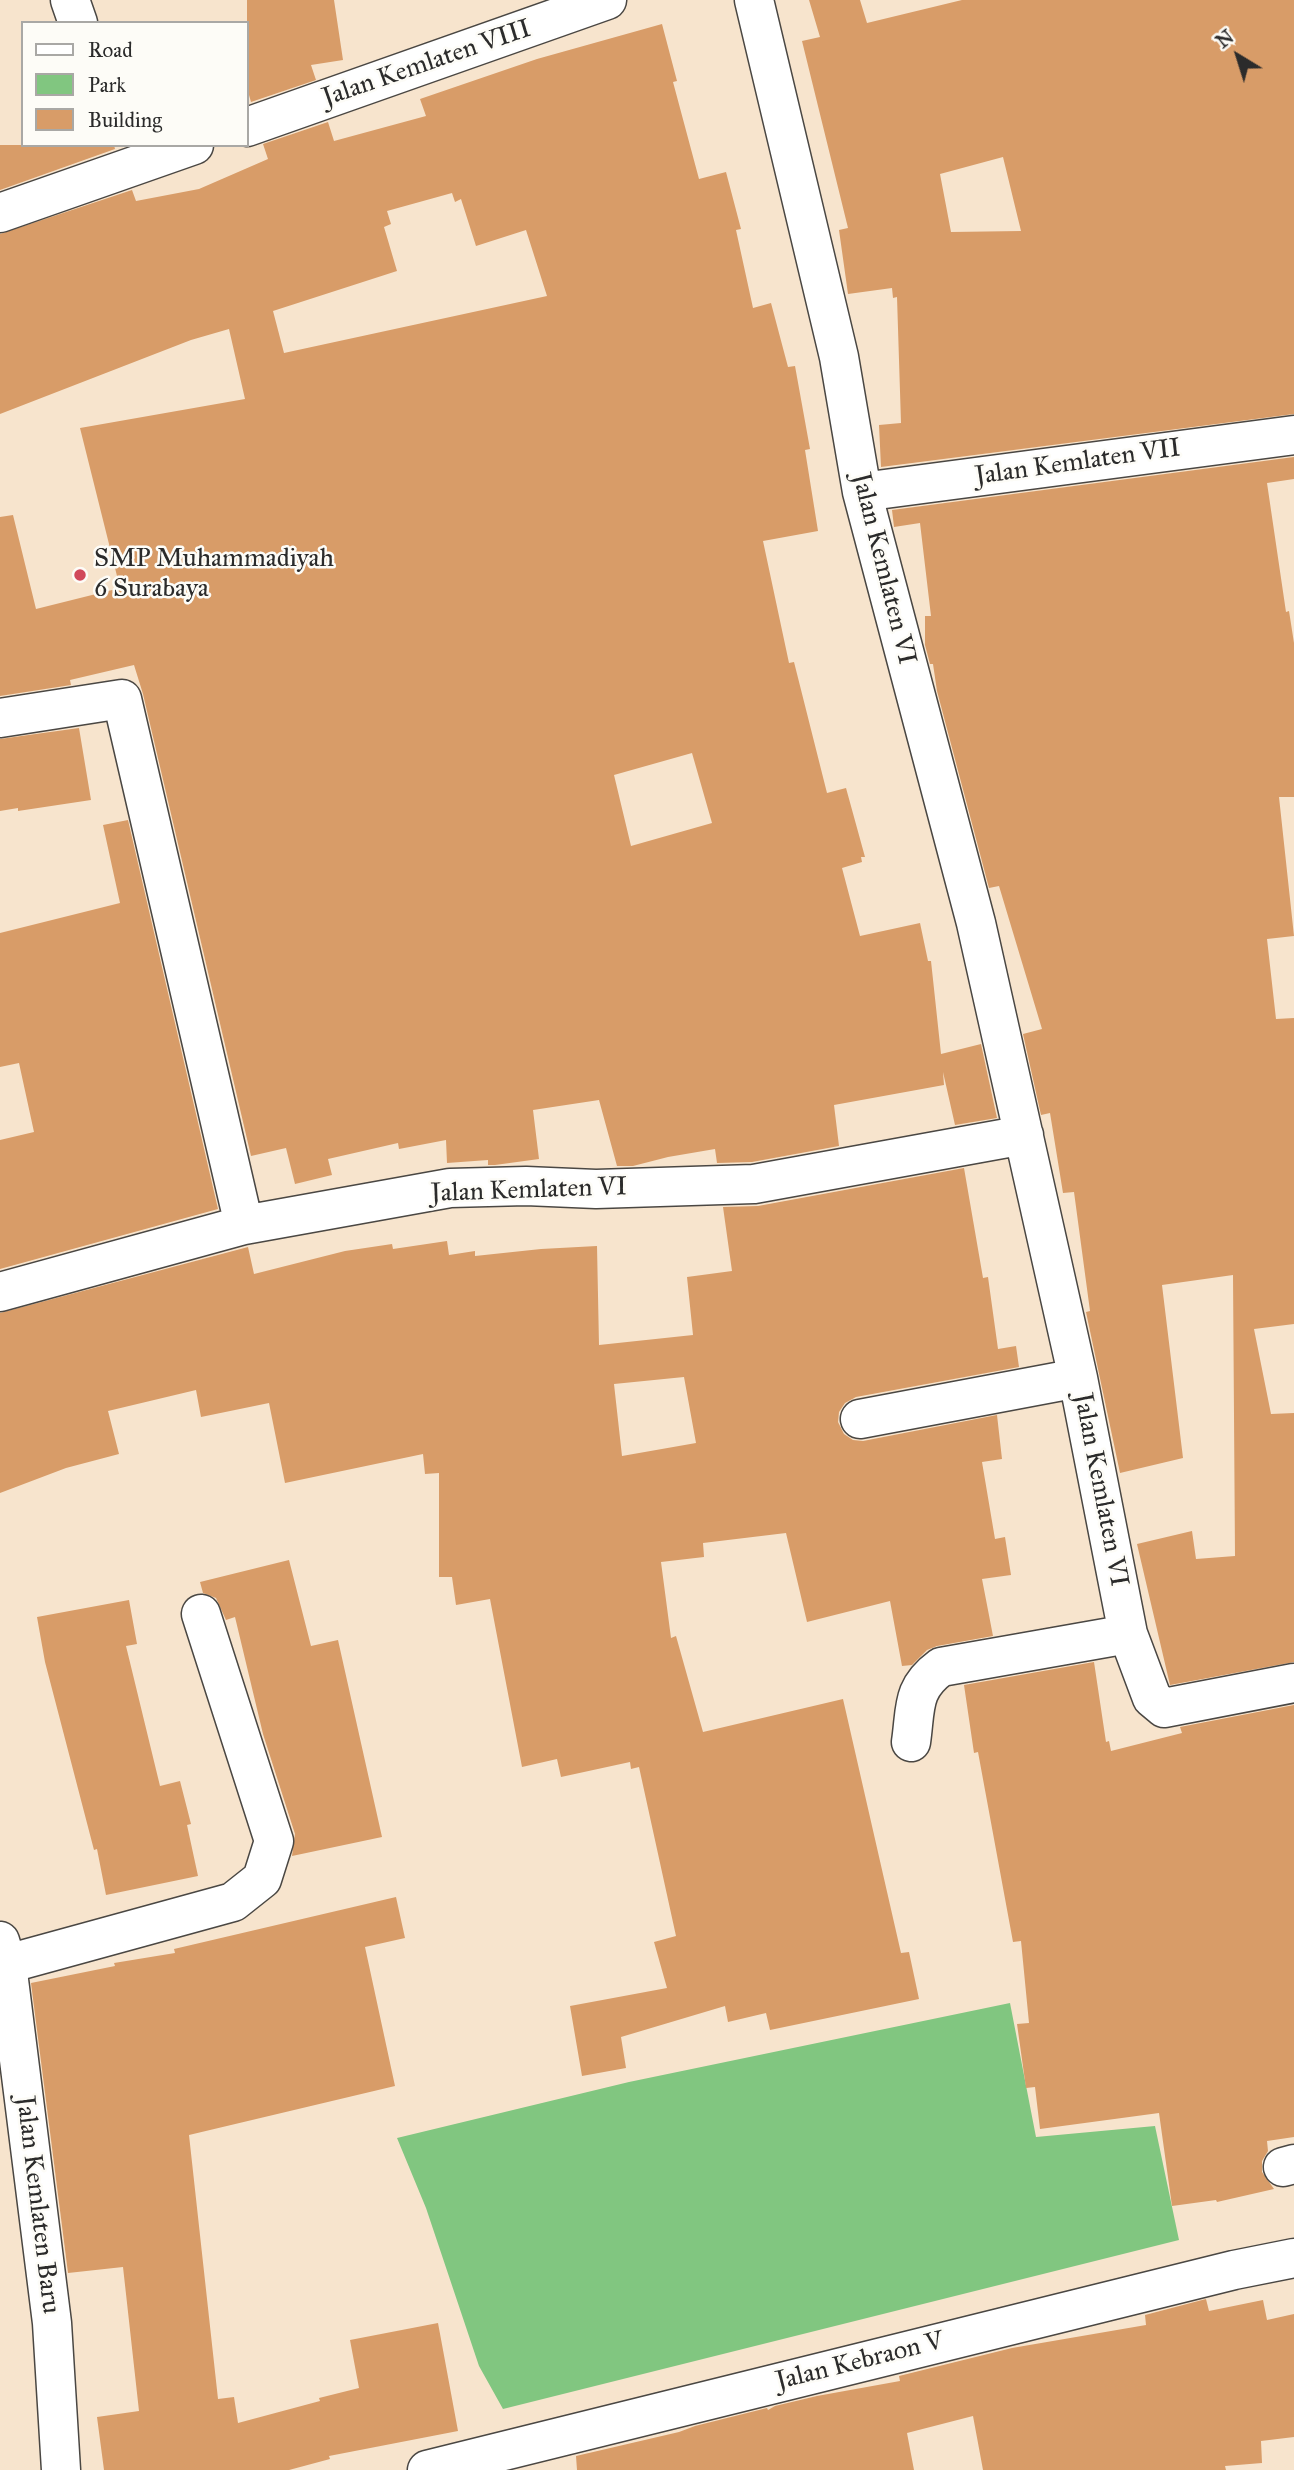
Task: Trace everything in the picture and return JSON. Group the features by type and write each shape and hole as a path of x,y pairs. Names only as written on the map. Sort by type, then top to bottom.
{"street":[{"path":"70,0 78,21"},
{"name":"Jalan Kemlaten VIII","path":"248,127 607,0"},
{"name":"Jalan Kemlaten VI","path":"754,0 839,357 862,492 976,923 1078,1378 1128,1634 1152,1698 1164,1708 1294,1684"},
{"path":"0,213 128,156 182,147"},
{"name":"Jalan Kemlaten VII","path":"862,492 1294,435"},
{"path":"0,718 122,699 244,1225"},
{"name":"Jalan Kemlaten VI","path":"0,1292 244,1225 450,1188 526,1186 596,1189 754,1184 1024,1135"},
{"path":"860,1419 1078,1378"},
{"path":"3,1952 233,1902 262,1879 274,1841 201,1614"},
{"path":"911,1742 917,1693 927,1677 942,1667 1128,1634"},
{"name":"Jalan Kemlaten Baru","path":"3,1952 52,2323 61,2470"},
{"name":"Jalan Kebraon V","path":"427,2470 1020,2322 1294,2258"}],"green space":[{"path":"1010,2003 1036,2137 1155,2126 1179,2240 503,2409 479,2366 426,2208 397,2138 629,2082"}],"building":[{"path":"247,0 334,0 343,60 311,65 316,80 251,102 248,92"},
{"path":"809,0 860,0 867,23 962,0 1294,0 1294,414 881,467 879,425 901,423 897,297 893,298 892,288 848,294 839,230 848,228 802,41 820,37","holes":["1003,157 1021,231 951,232 940,174"]},
{"path":"662,24 677,81 673,82 699,179 726,172 741,229 736,230 753,308 771,303 788,367 795,366 810,449 805,450 818,531 763,541 789,663 794,662 827,793 846,788 865,857 861,857 862,862 842,868 860,936 920,923 928,961 931,961 941,1054 981,1044 997,1118 955,1125 943,1072 944,1085 834,1105 839,1146 752,1162 717,1163 715,1149 633,1166 617,1166 599,1100 533,1110 539,1159 495,1165 488,1165 488,1160 447,1163 446,1140 399,1149 398,1143 328,1159 332,1175 295,1184 286,1148 251,1156 134,665 70,680 71,685 0,696 0,517 13,515 36,609 120,588 80,428 245,399 229,329 191,340 0,414 0,234 132,190 136,201 199,189 268,159 263,144 328,122 334,141 426,116 420,99 537,59","holes":["452,193 455,202 461,199 476,246 526,230 547,296 284,353 273,311 397,271 384,227 391,224 387,211","692,753 712,823 631,846 614,775"]},
{"path":"0,145 114,147 115,149 0,190"},
{"path":"1294,457 1294,479 1267,483 1286,612 1289,611 1294,643 1294,797 1279,797 1294,936 1267,939 1276,1019 1294,1018 1294,1324 1254,1329 1271,1414 1294,1413 1294,1662 1170,1685 1137,1544 1192,1531 1196,1559 1235,1556 1233,1275 1162,1285 1183,1458 1120,1473 1086,1312 1090,1311 1074,1192 1063,1193 1050,1113 1041,1115 1023,1034 1042,1029 999,886 989,888 937,691 933,664 930,664 925,645 925,616 931,616 920,523 894,527 892,510"},
{"path":"79,728 91,800 18,811 18,808 0,811 0,739"},
{"path":"128,820 218,1209 0,1269 0,1140 34,1132 19,1063 0,1067 0,933 120,903 103,825"},
{"path":"964,1168 983,1278 988,1277 998,1349 1016,1346 1019,1367 856,1397 845,1403 839,1412 838,1422 844,1434 853,1440 863,1441 997,1415 1002,1459 982,1462 995,1539 1005,1537 1011,1575 982,1579 993,1636 937,1646 927,1650 912,1665 902,1666 890,1601 807,1622 786,1533 703,1543 704,1557 661,1562 671,1638 676,1636 703,1732 843,1699 901,1953 909,1952 919,1999 770,2030 766,2013 728,2022 725,2006 621,2037 626,2068 582,2076 570,2006 667,1988 654,1942 676,1936 639,1767 631,1769 630,1762 561,1777 557,1759 522,1767 490,1599 456,1605 452,1577 439,1577 439,1473 425,1474 423,1454 285,1483 269,1403 201,1417 196,1390 108,1411 119,1454 66,1468 0,1493 0,1313 248,1247 254,1274 345,1251 392,1244 393,1249 447,1241 449,1255 475,1251 475,1256 597,1246 599,1345 693,1335 687,1277 732,1271 723,1207 758,1206","holes":["684,1377 696,1443 622,1456 614,1384"]},
{"path":"289,1560 311,1646 338,1640 382,1837 292,1856 295,1834 263,1734 235,1617 226,1620 216,1598 203,1593 200,1582"},
{"path":"129,1600 137,1644 126,1646 160,1786 180,1781 191,1824 187,1825 198,1876 106,1895 97,1849 94,1850 45,1662 37,1617"},
{"path":"1094,1662 1106,1742 1109,1741 1111,1751 1182,1733 1180,1727 1294,1705 1294,2137 1267,2141 1268,2151 1262,2161 1262,2172 1274,2189 1217,2202 1172,2206 1159,2113 1040,2129 1035,2087 1026,2088 1017,2024 1029,2023 1021,1941 1013,1942 978,1752 974,1753 964,1685"},
{"path":"396,1897 405,1938 365,1947 395,2086 189,2135 218,2399 234,2397 238,2423 359,2388 350,2340 438,2323 458,2431 329,2456 330,2459 289,2470 104,2470 97,2417 139,2411 123,2267 68,2273 31,1983 115,1966 114,1963 175,1953 174,1949"},
{"path":"1206,2299 1209,2311 1263,2300 1267,2320 1294,2314 1294,2437 1261,2441 1262,2463 1225,2466 1226,2470 983,2470 973,2416 907,2433 914,2470 577,2470 576,2456 817,2396 900,2381 899,2376 1012,2348 1146,2325 1145,2315"}],"place":[{"name":"SMP Muhammadiyah 6 Surabaya","path":"80,575"}]}
